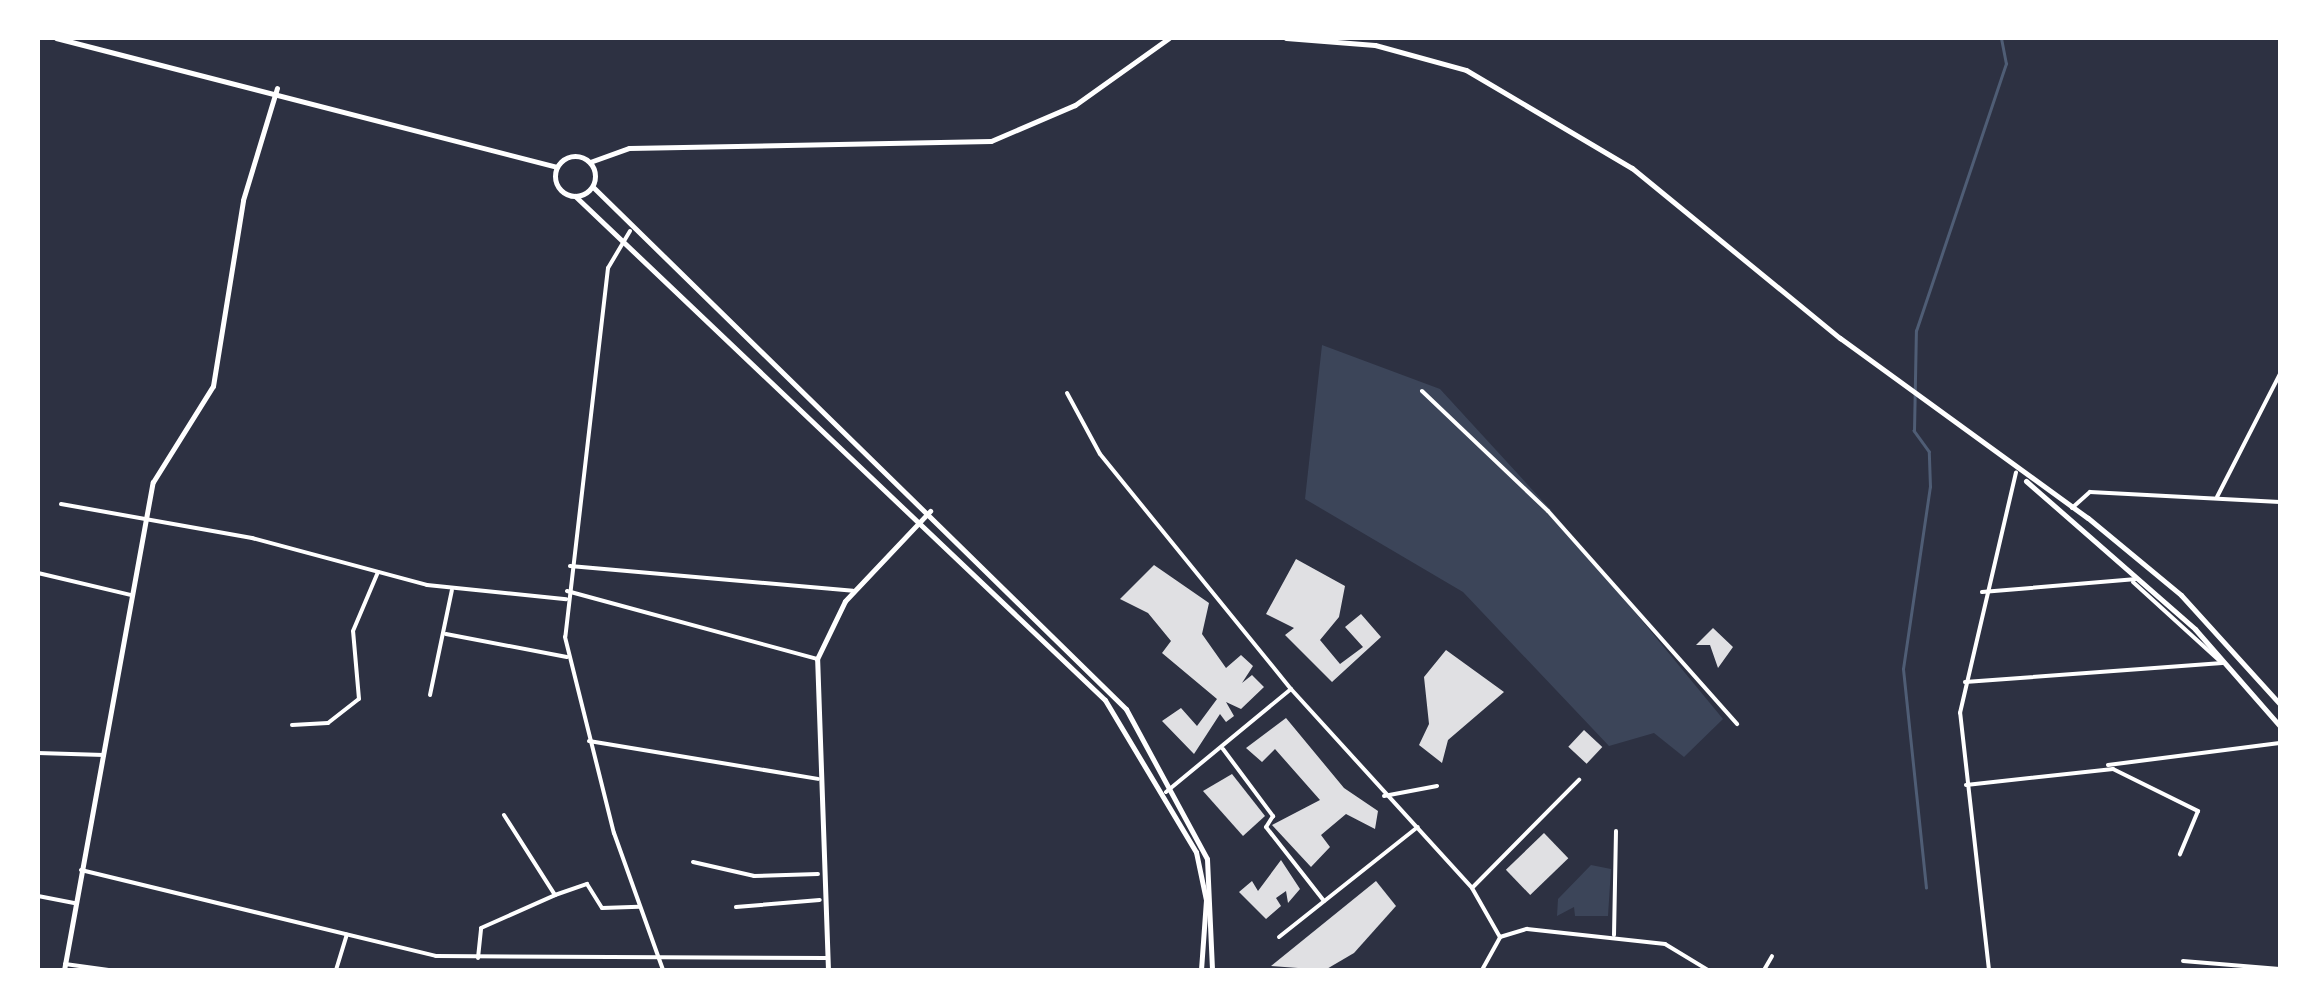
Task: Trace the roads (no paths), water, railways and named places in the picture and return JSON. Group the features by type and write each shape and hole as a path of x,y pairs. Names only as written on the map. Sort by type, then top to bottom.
{"street":[{"path":"56,38 277,88 557,167"},
{"path":"557,167 572,155 590,162 629,148 991,140 1059,114 1165,38"},
{"path":"1286,38 1402,50 1504,86 1632,168 2016,472 2224,663 2280,726"},
{"path":"109,970 64,967 146,519 162,458 213,386 243,200 277,88"},
{"path":"590,162 592,187 630,231 930,511 1098,675 1174,788 1212,880 1212,970"},
{"path":"557,167 558,186 622,238 923,519 1087,680 1166,792 1202,873 1202,970"},
{"path":"575,196 592,187"},
{"path":"630,231 622,238 608,268 566,600 567,657 639,907 662,970"},
{"path":"2217,498 2280,374"},
{"path":"1422,391 1548,511 1737,724"},
{"path":"1066,393 1100,454 1291,688 1384,796 1472,888 1500,937"},
{"path":"2016,472 2072,508 2181,595 2280,704"},
{"path":"1988,970 1966,785 1965,682 1982,592 2016,472"},
{"path":"2072,508 2090,492 2280,502"},
{"path":"61,504 146,519 452,590 566,600"},
{"path":"828,970 818,874 817,659 853,591 930,511"},
{"path":"570,566 853,591"},
{"path":"292,726 328,723 356,703 353,632 378,572"},
{"path":"38,573 132,596"},
{"path":"1982,592 2134,580"},
{"path":"430,695 446,634 452,590"},
{"path":"567,591 817,659"},
{"path":"446,634 567,657"},
{"path":"1965,682 2224,663"},
{"path":"1166,792 1223,749 1291,688"},
{"path":"589,740 818,779"},
{"path":"1966,785 2280,742"},
{"path":"1223,749 1273,816 1266,828 1324,901"},
{"path":"38,753 104,756"},
{"path":"2104,766 2195,807 2198,823 2180,854"},
{"path":"1472,888 1578,780"},
{"path":"1384,796 1438,786"},
{"path":"504,815 555,894"},
{"path":"1279,937 1418,828"},
{"path":"1614,935 1616,831"},
{"path":"694,862 754,876 818,874"},
{"path":"81,870 346,935 478,958 648,963 826,958"},
{"path":"478,958 481,928 555,894 587,884 602,908 639,907"},
{"path":"38,896 75,903"},
{"path":"736,907 820,900"},
{"path":"1482,970 1500,937 1519,929 1614,935 1674,947 1708,970"},
{"path":"336,970 346,935"},
{"path":"1764,970 1772,956"},
{"path":"2183,960 2280,969"},
{"path":"648,963 648,970"}],"waterway":[{"path":"1926,888 1903,669 1930,487 1929,452 1914,431 1916,331 2006,64 2001,38"}]}
